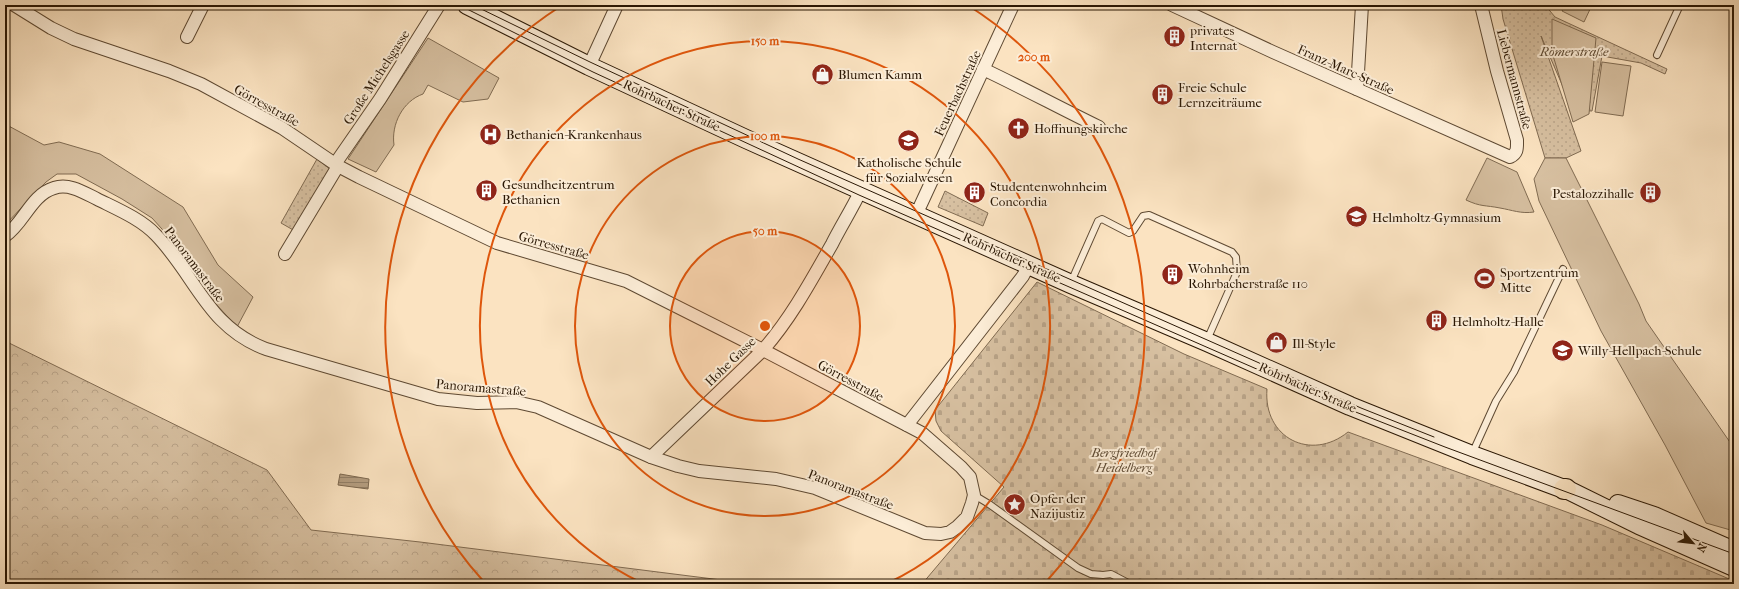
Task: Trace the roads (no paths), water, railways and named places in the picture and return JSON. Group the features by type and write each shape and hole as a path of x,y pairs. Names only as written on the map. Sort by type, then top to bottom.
{"main road":[{"name":"Rohrbacher Straße","path":"467,5 589,66 746,139 1071,284 1350,406 1472,455 1565,489 1654,516 1734,549"},
{"name":"Rohrbacher Straße","path":"1565,489 1639,525 1734,567"}],"street":[{"name":"Görresstraße","path":"14,5 52,28 74,39 169,71 201,84 282,128 337,165 359,177 498,243 626,281 907,425"},
{"path":"187,37 203,5"},
{"name":"Große Michelsgasse","path":"285,254 337,165 439,5"},
{"path":"589,66 617,5"},
{"name":"Feuerbachstraße","path":"916,215 1014,5"},
{"name":"Franz-Marc-Straße","path":"1172,5 1190,9 1357,89 1510,157"},
{"path":"1357,89 1362,5"},
{"name":"Liebermannstraße","path":"1481,5 1497,71 1517,140 1517,150 1514,155 1510,157"},
{"path":"983,69 1031,92 1099,128"},
{"name":"Panoramastraße","path":"5,236 15,228 40,196 55,188 69,186 122,212 155,234 222,322 236,334 253,344 438,399 477,403 516,402 538,407 651,457 678,466 700,471 776,480 815,488 916,530 933,534 950,532 962,523 970,510 974,495"},
{"name":"Hohe Gasse","path":"651,457 763,350 793,311 816,273 861,190"},
{"path":"974,495 970,477 961,466 922,433 907,425 1023,276 1029,265"}],"lane":[{"path":"1657,55 1680,5"},
{"path":"1071,284 1098,221 1102,219 1129,232 1133,231 1142,216 1150,215 1232,252 1236,257 1236,272 1206,342"},
{"path":"1472,455 1492,408 1514,372 1563,269"},
{"path":"1565,489 1603,506 1656,525"},
{"path":"974,495 990,504 1078,568 1091,574 1111,574 1130,584"},
{"path":"1664,528 1734,554"}],"tram line":[{"path":"459,5 593,72 859,195 1348,409 1445,447 1734,554"},
{"path":"473,5 590,62 798,159 1361,408 1434,437"}],"place":[{"name":"privates Internat","path":"1174,37"},
{"name":"Blumen Kamm","path":"823,74"},
{"name":"Freie Schule Lernzeiträume","path":"1163,94"},
{"name":"Hoffnungskirche","path":"1019,128"},
{"name":"Bethanien-Krankenhaus","path":"490,134"},
{"name":"Katholische Schule für Sozialwesen","path":"909,140"},
{"name":"Gesundheitzentrum Bethanien","path":"487,191"},
{"name":"Studentenwohnheim Concordia","path":"975,193"},
{"name":"Pestalozzihalle","path":"1650,193"},
{"name":"Helmholtz-Gymnasium","path":"1357,217"},
{"name":"Wohnheim Rohrbacherstraße 110","path":"1172,275"},
{"name":"Sportzentrum Mitte","path":"1485,279"},
{"name":"Helmholtz-Halle","path":"1436,321"},
{"name":"Ill-Style","path":"1277,343"},
{"name":"Willy-Hellpach-Schule","path":"1563,350"},
{"name":"Opfer der Nazijustiz","path":"1015,505"}],"park label":[{"name":"Römerstraße","path":"1574,51"},
{"name":"Bergfriedhof Heidelberg","path":"1124,460"}]}
